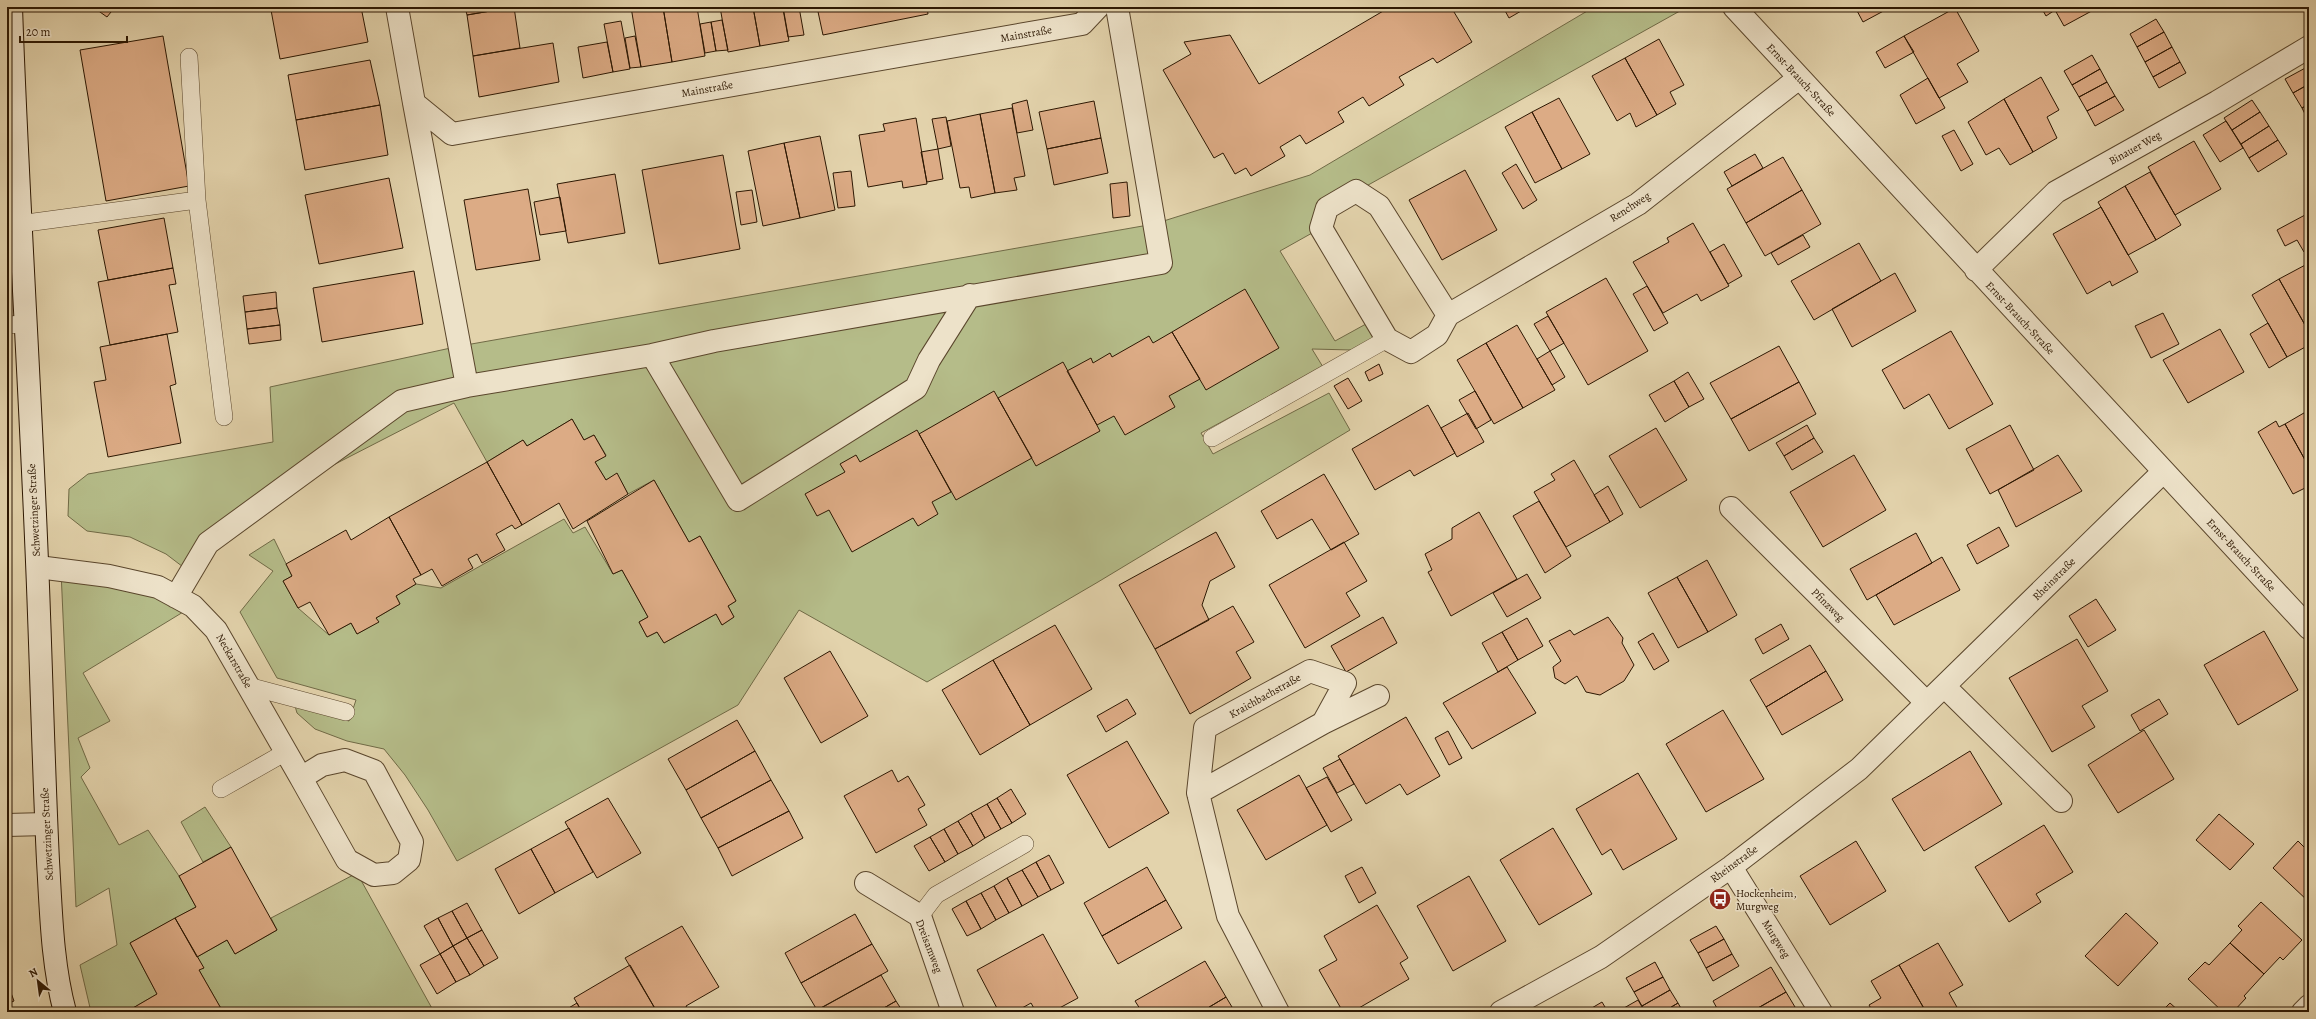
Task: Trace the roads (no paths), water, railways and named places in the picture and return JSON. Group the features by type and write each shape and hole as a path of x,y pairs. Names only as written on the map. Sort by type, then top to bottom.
{"street":[{"name":"Schwetzinger Straße","path":"10,7 11,128 19,224 16,325 38,568 46,824 51,906 60,994 64,1012"},
{"path":"397,7 467,386"},
{"name":"Mainstraße","path":"414,103 452,134 1082,24 1098,7"},
{"path":"176,597 208,543 402,401 467,386 652,355 714,341 970,295 1161,263 1117,7"},
{"name":"Ernst-Brauch-Straße","path":"1734,7 2309,628"},
{"name":"Binauer Weg","path":"1976,270 2056,192 2217,102 2309,47"},
{"name":"Renchweg","path":"1448,314 1638,204 1799,78"},
{"path":"1356,191 1380,206 1448,314 1437,335 1411,352 1387,339 1321,228 1327,208 1356,191"},
{"path":"652,355 738,500 916,388 929,360 970,295"},
{"name":"Rheinstraße","path":"1501,1012 1601,957 1731,867 1859,769 1926,702 1945,687 2163,472"},
{"name":"Pfinzweg","path":"1731,508 1926,702"},
{"name":"Neckarstraße","path":"38,568 109,576 158,587 193,606 216,630 347,860 374,875 393,873 409,860 412,842 374,771 345,760 322,765 301,778"},
{"name":"Kraichbachstraße","path":"1278,1012 1228,916 1198,793 1205,728 1310,671 1345,683 1323,723"},
{"path":"1945,687 2061,801"},
{"path":"1198,793 1323,723 1378,696"},
{"path":"7,825 46,824"},
{"name":"Murgweg","path":"1731,867 1821,1012"},
{"name":"Dreisamweg","path":"866,883 920,916 953,1012"},
{"path":"2303,1012 2309,1006"}],"lane":[{"path":"189,57 197,200 224,417"},
{"path":"19,224 197,200"},
{"path":"1212,438 1387,339"},
{"path":"248,686 346,712"},
{"path":"221,789 286,752"},
{"path":"920,916 936,895 1025,844"}],"place":[{"name":"Hockenheim, Murgweg","path":"1720,899"}]}
